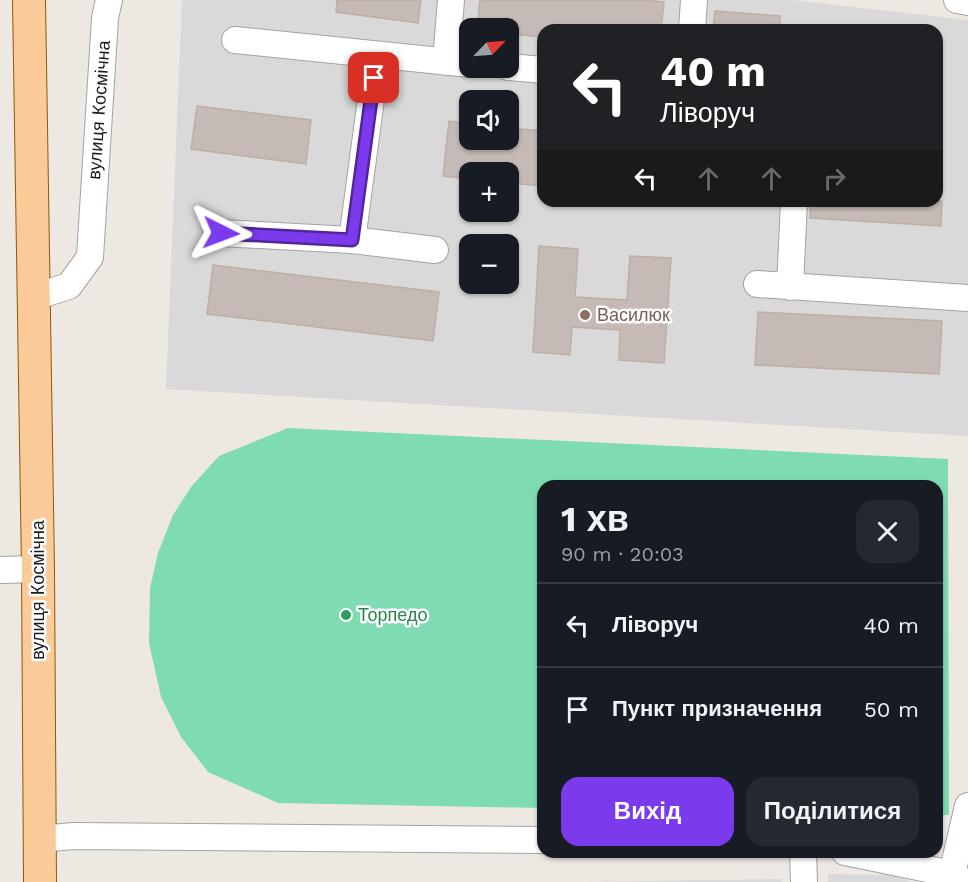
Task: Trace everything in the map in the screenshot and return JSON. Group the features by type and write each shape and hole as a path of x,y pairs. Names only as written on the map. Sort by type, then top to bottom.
{"main road":[{"name":"вулиця Космічна","path":"29,0 38,569 40,882"}],"street":[{"name":"вулиця Космічна","path":"34,297 69,286 90,257 105,18 109,0"},
{"path":"235,40 458,63 451,0"},
{"path":"692,24 694,0"},
{"path":"960,0 968,2"},
{"path":"352,240 377,55"},
{"path":"519,68 537,69"},
{"path":"790,287 794,207"},
{"path":"221,233 352,240 435,250"},
{"path":"757,284 968,297"},
{"path":"0,570 38,569"},
{"path":"871,858 958,878 968,806"},
{"path":"39,839 74,836 537,840"},
{"path":"803,858 804,882"}],"shaded area":[{"path":"182,0 792,0 968,20 968,436 166,389"},
{"path":"828,874 897,875 910,882 828,882"},
{"path":"781,879 781,882 583,882"}],"green space":[{"name":"Торпедо","path":"288,428 948,459 949,815 943,815 943,480 537,480 537,808 278,803 208,772 181,737 161,697 149,643 150,588 158,553 173,515 191,487 219,456"}],"building":[{"path":"337,0 421,0 418,23 336,12"},
{"path":"480,0 664,2 662,24 537,24 537,36 519,35 519,18 478,18"},
{"path":"715,11 780,16 780,24 714,24"},
{"path":"197,106 311,120 306,164 191,149"},
{"path":"449,121 459,122 459,150 519,150 519,129 537,130 537,185 519,184 519,162 459,162 459,178 443,176"},
{"path":"811,207 942,207 941,226 810,218"},
{"path":"539,246 578,249 575,297 627,300 630,256 671,258 664,363 619,360 620,330 572,327 570,355 533,352"},
{"path":"213,265 439,292 433,341 207,314"},
{"path":"758,312 942,321 939,374 755,365"}],"place":[{"name":"Василюк","path":"585,315"},
{"name":"Торпедо","path":"346,615"}],"route":[{"path":"221,233 352,240 374,78"}]}
